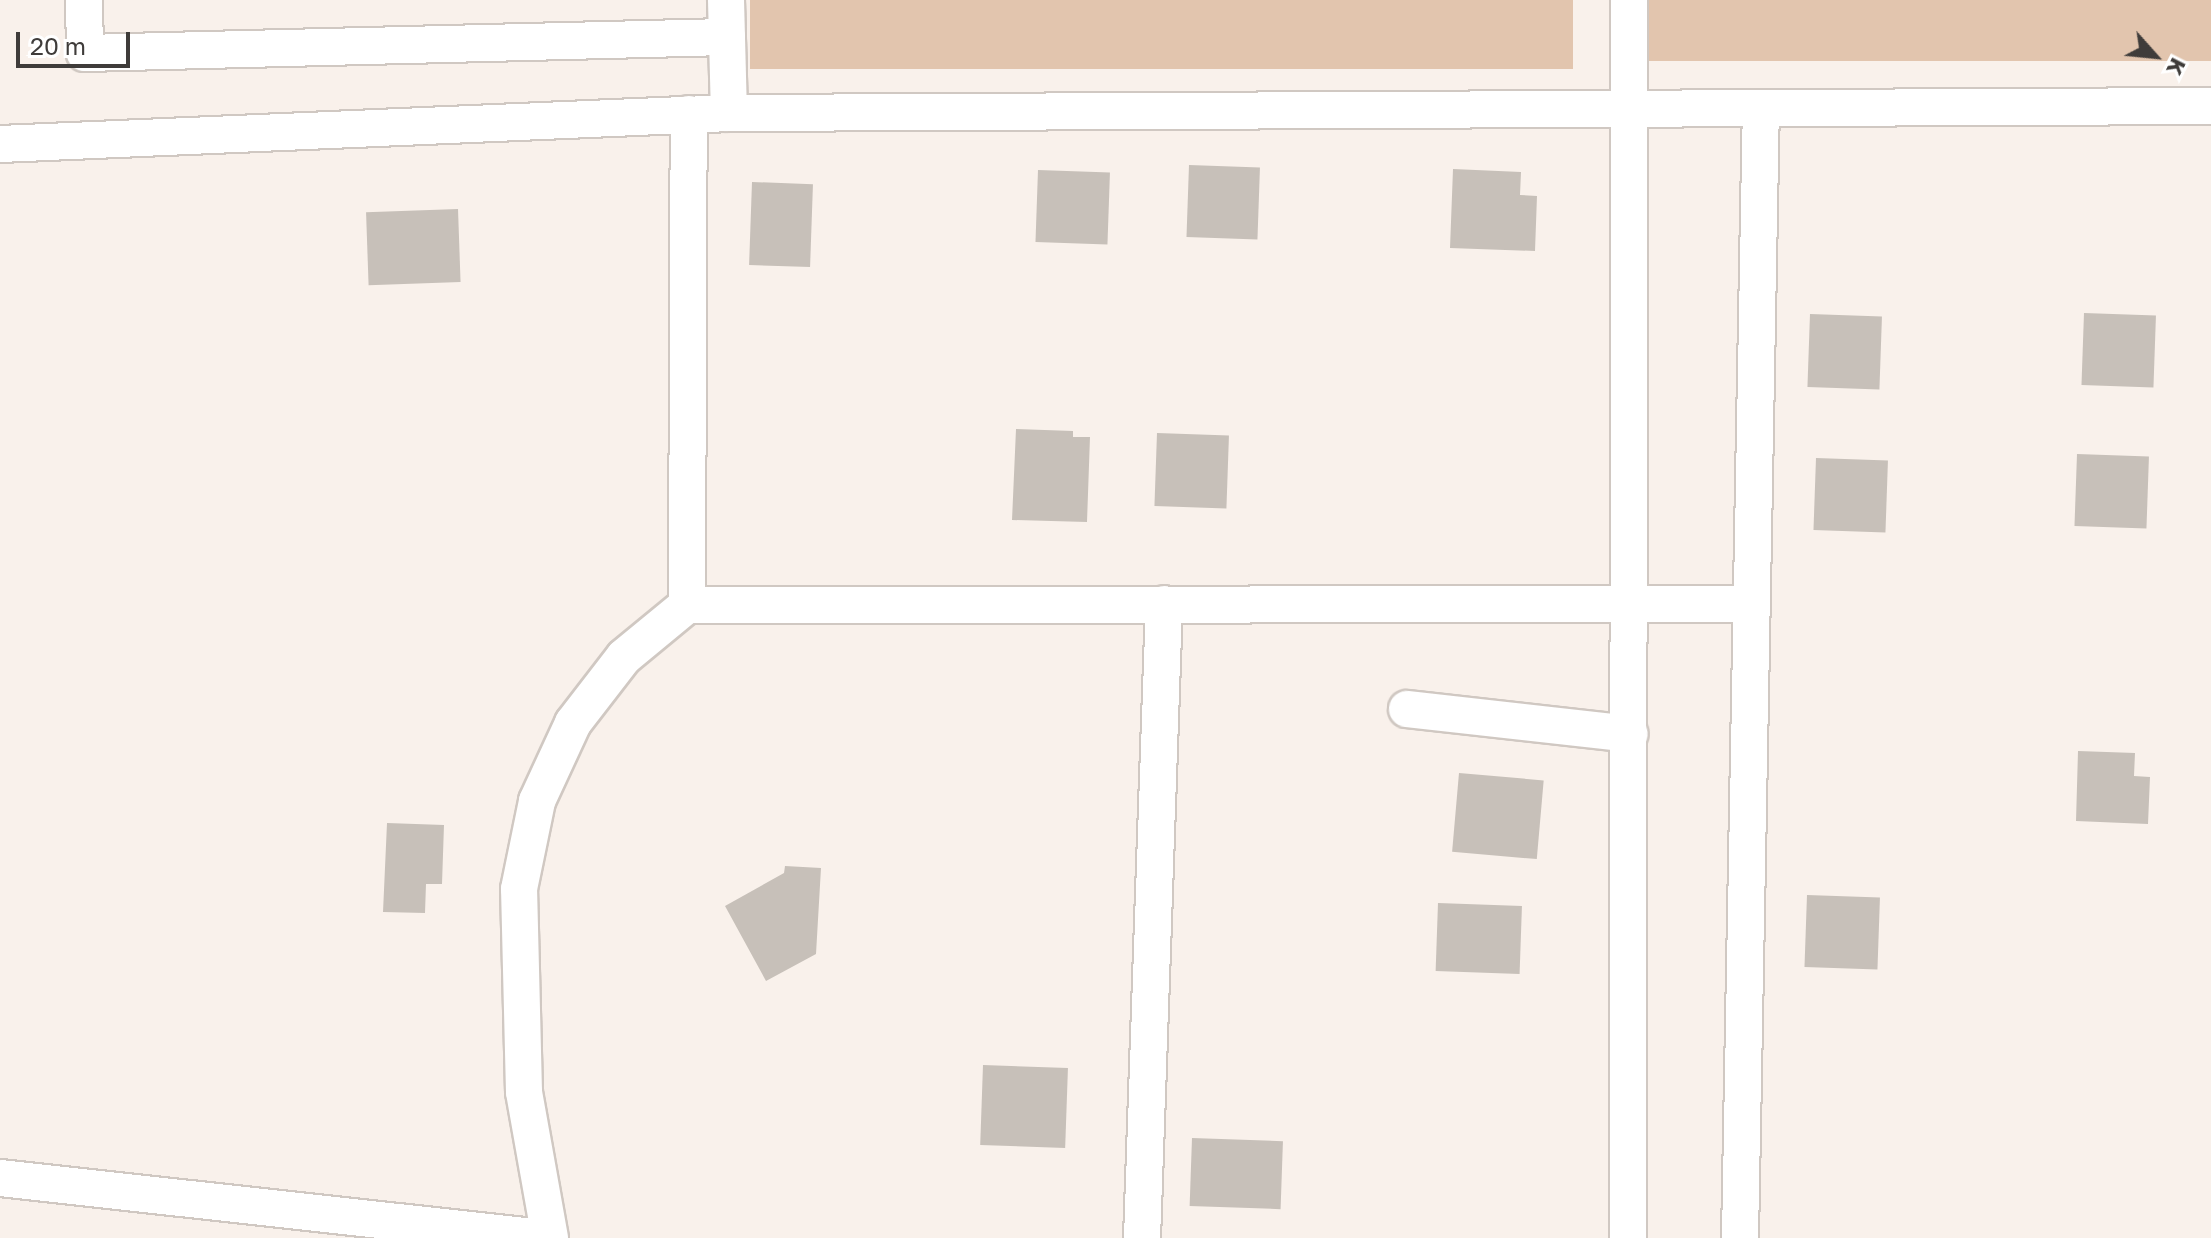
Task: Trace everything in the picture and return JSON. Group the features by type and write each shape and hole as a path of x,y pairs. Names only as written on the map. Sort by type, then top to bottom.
{"street":[{"path":"84,0 85,53 727,37"},
{"path":"726,0 729,113"},
{"path":"1628,1238 1629,0"},
{"path":"0,144 729,113 2211,106"},
{"path":"1740,1238 1761,108"},
{"path":"687,605 689,114"},
{"path":"1142,1238 1164,604"},
{"path":"550,1238 531,1143 521,1052 519,889 526,844 548,774 573,723 624,657 687,605 1752,604"},
{"path":"1407,709 1630,734"},
{"path":"0,1178 543,1238"}],"shaded area":[{"path":"750,0 1573,0 1573,69 750,69"},
{"path":"1648,0 2211,0 2211,61 1648,61"}],"building":[{"path":"1189,165 1260,167 1257,239 1186,237"},
{"path":"1453,169 1521,172 1520,195 1537,196 1535,251 1450,248"},
{"path":"1038,170 1110,173 1107,244 1035,242"},
{"path":"752,182 813,184 810,267 749,265"},
{"path":"458,209 461,282 369,285 366,212"},
{"path":"2084,313 2156,316 2153,387 2081,385"},
{"path":"1810,314 1882,317 1879,389 1807,387"},
{"path":"1016,429 1073,431 1073,437 1090,437 1087,522 1012,520"},
{"path":"1157,433 1229,436 1226,508 1154,506"},
{"path":"2077,454 2149,457 2146,528 2074,526"},
{"path":"1816,458 1888,461 1885,532 1813,530"},
{"path":"2078,751 2135,753 2134,776 2150,777 2148,824 2076,821"},
{"path":"1459,773 1544,780 1537,859 1452,852"},
{"path":"387,823 444,825 442,884 426,884 425,913 383,912"},
{"path":"785,866 821,868 816,954 766,981 725,906 784,873"},
{"path":"1807,895 1880,898 1877,970 1804,967"},
{"path":"1438,903 1522,906 1520,974 1436,971"},
{"path":"983,1065 1068,1068 1065,1148 980,1145"},
{"path":"1192,1138 1283,1141 1281,1209 1190,1206"}]}
